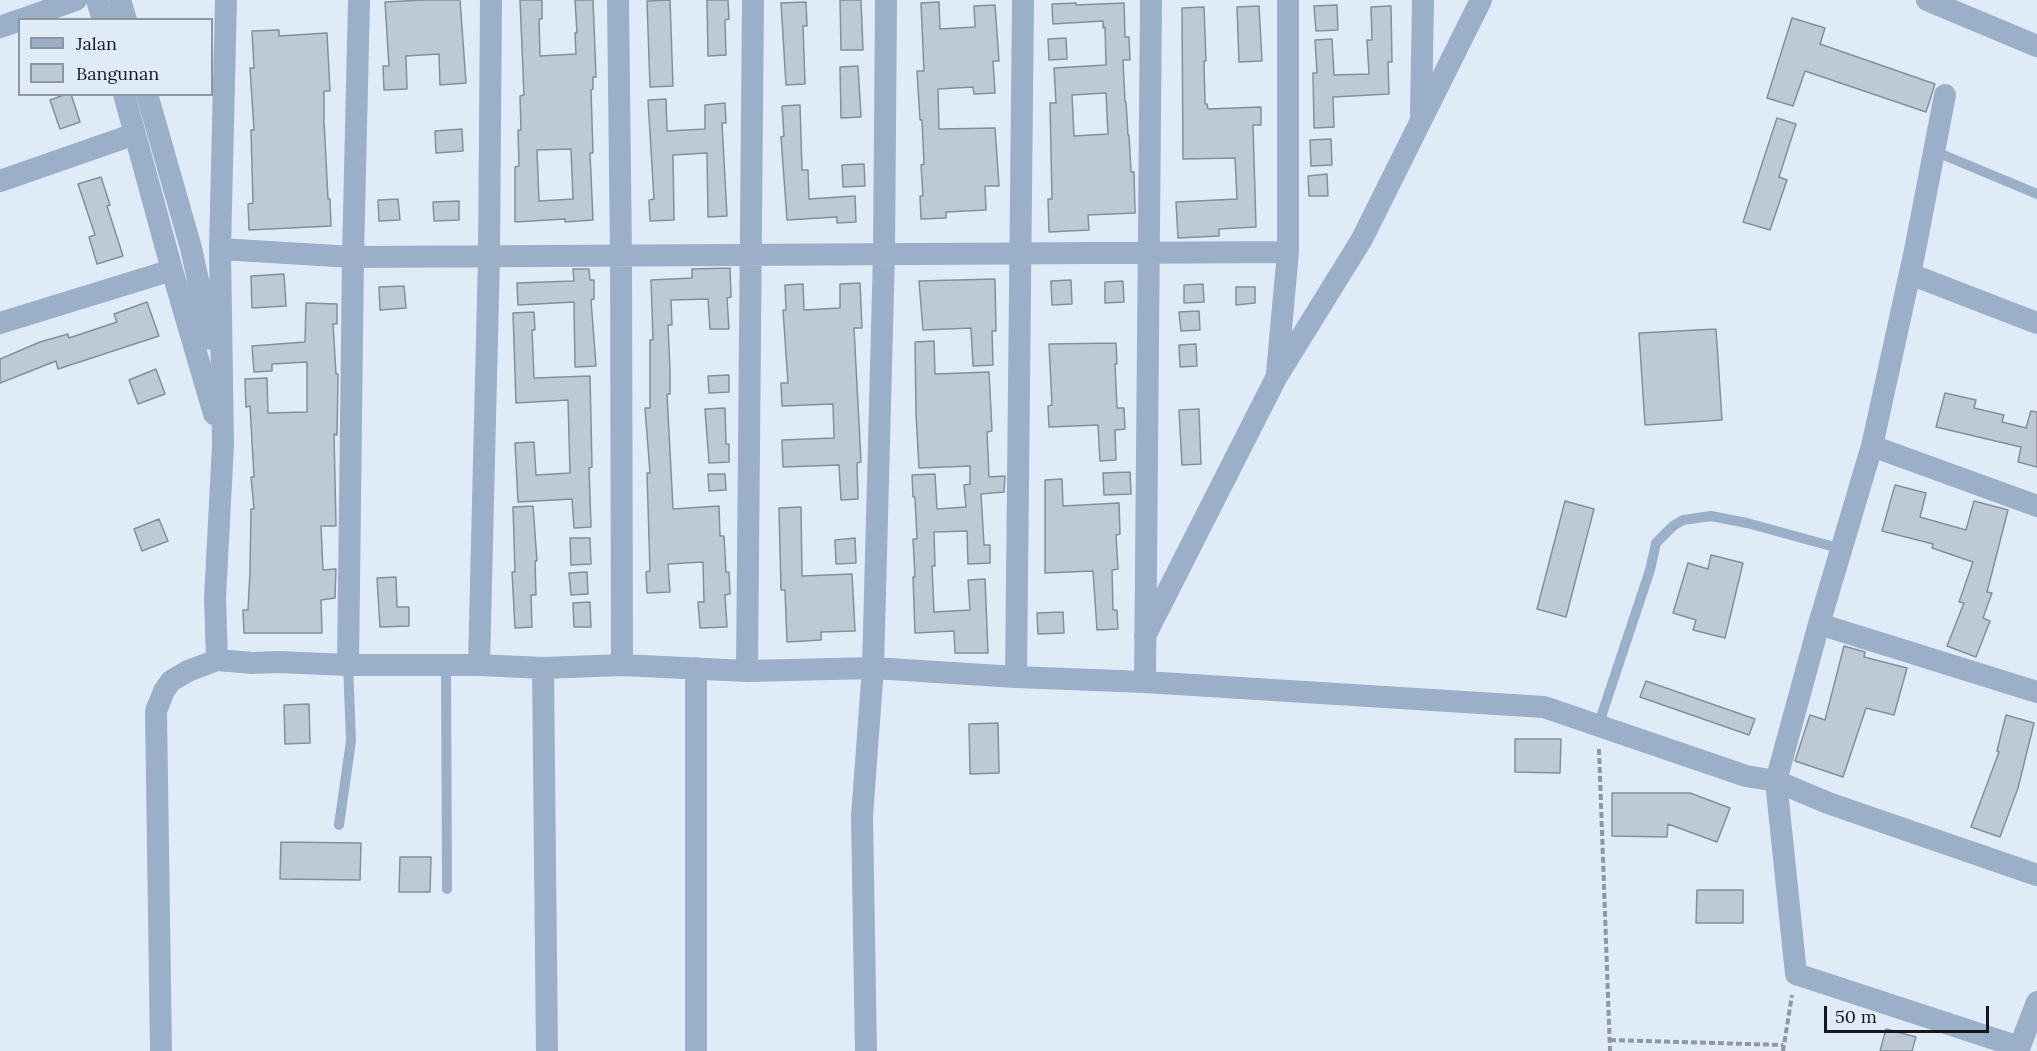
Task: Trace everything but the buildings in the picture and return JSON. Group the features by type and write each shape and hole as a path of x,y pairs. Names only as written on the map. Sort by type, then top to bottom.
{"street":[{"path":"26,18 76,0"},
{"path":"98,0 102,18"},
{"path":"120,0 125,18"},
{"path":"217,660 215,598 223,445 220,249 226,0"},
{"path":"348,665 359,0"},
{"path":"479,665 489,256 491,0"},
{"path":"618,0 622,665"},
{"path":"747,671 753,0"},
{"path":"866,1051 862,816 873,668 884,254 886,0"},
{"path":"1016,677 1023,0"},
{"path":"1145,682 1151,0"},
{"path":"1276,378 1288,252 1288,0"},
{"path":"1420,120 1423,0"},
{"path":"1145,636 1276,378 1362,239 1481,0"},
{"path":"1927,0 2037,46"},
{"path":"0,27 18,21"},
{"path":"1945,95 1910,274 1872,446 1819,624 1776,781 1796,974 2019,1049 2037,1002"},
{"path":"125,96 223,445"},
{"path":"148,96 191,248 221,382"},
{"path":"0,181 135,134"},
{"path":"220,249 353,257 1288,252"},
{"path":"0,323 172,270"},
{"path":"1910,274 2037,323"},
{"path":"1872,446 2037,506"},
{"path":"1819,624 2037,692"},
{"path":"161,1051 156,711 171,681 188,671 217,660 253,663 479,665 543,668 622,665 747,671 873,668 1145,682 1544,707 1746,776 1776,781 1828,804 2037,875"},
{"path":"543,668 547,1051"},
{"path":"696,668 696,1051"}],"lane":[{"path":"1934,151 2037,194"},
{"path":"1598,726 1650,570 1656,543 1673,526 1683,520 1711,516 1747,523 1842,549"},
{"path":"339,825 351,741 348,665"},
{"path":"446,666 447,889"}],"path":[{"path":"1598,726 1610,1051"},
{"path":"1783,1051 1796,974"},
{"path":"1610,1040 1783,1045"}]}
